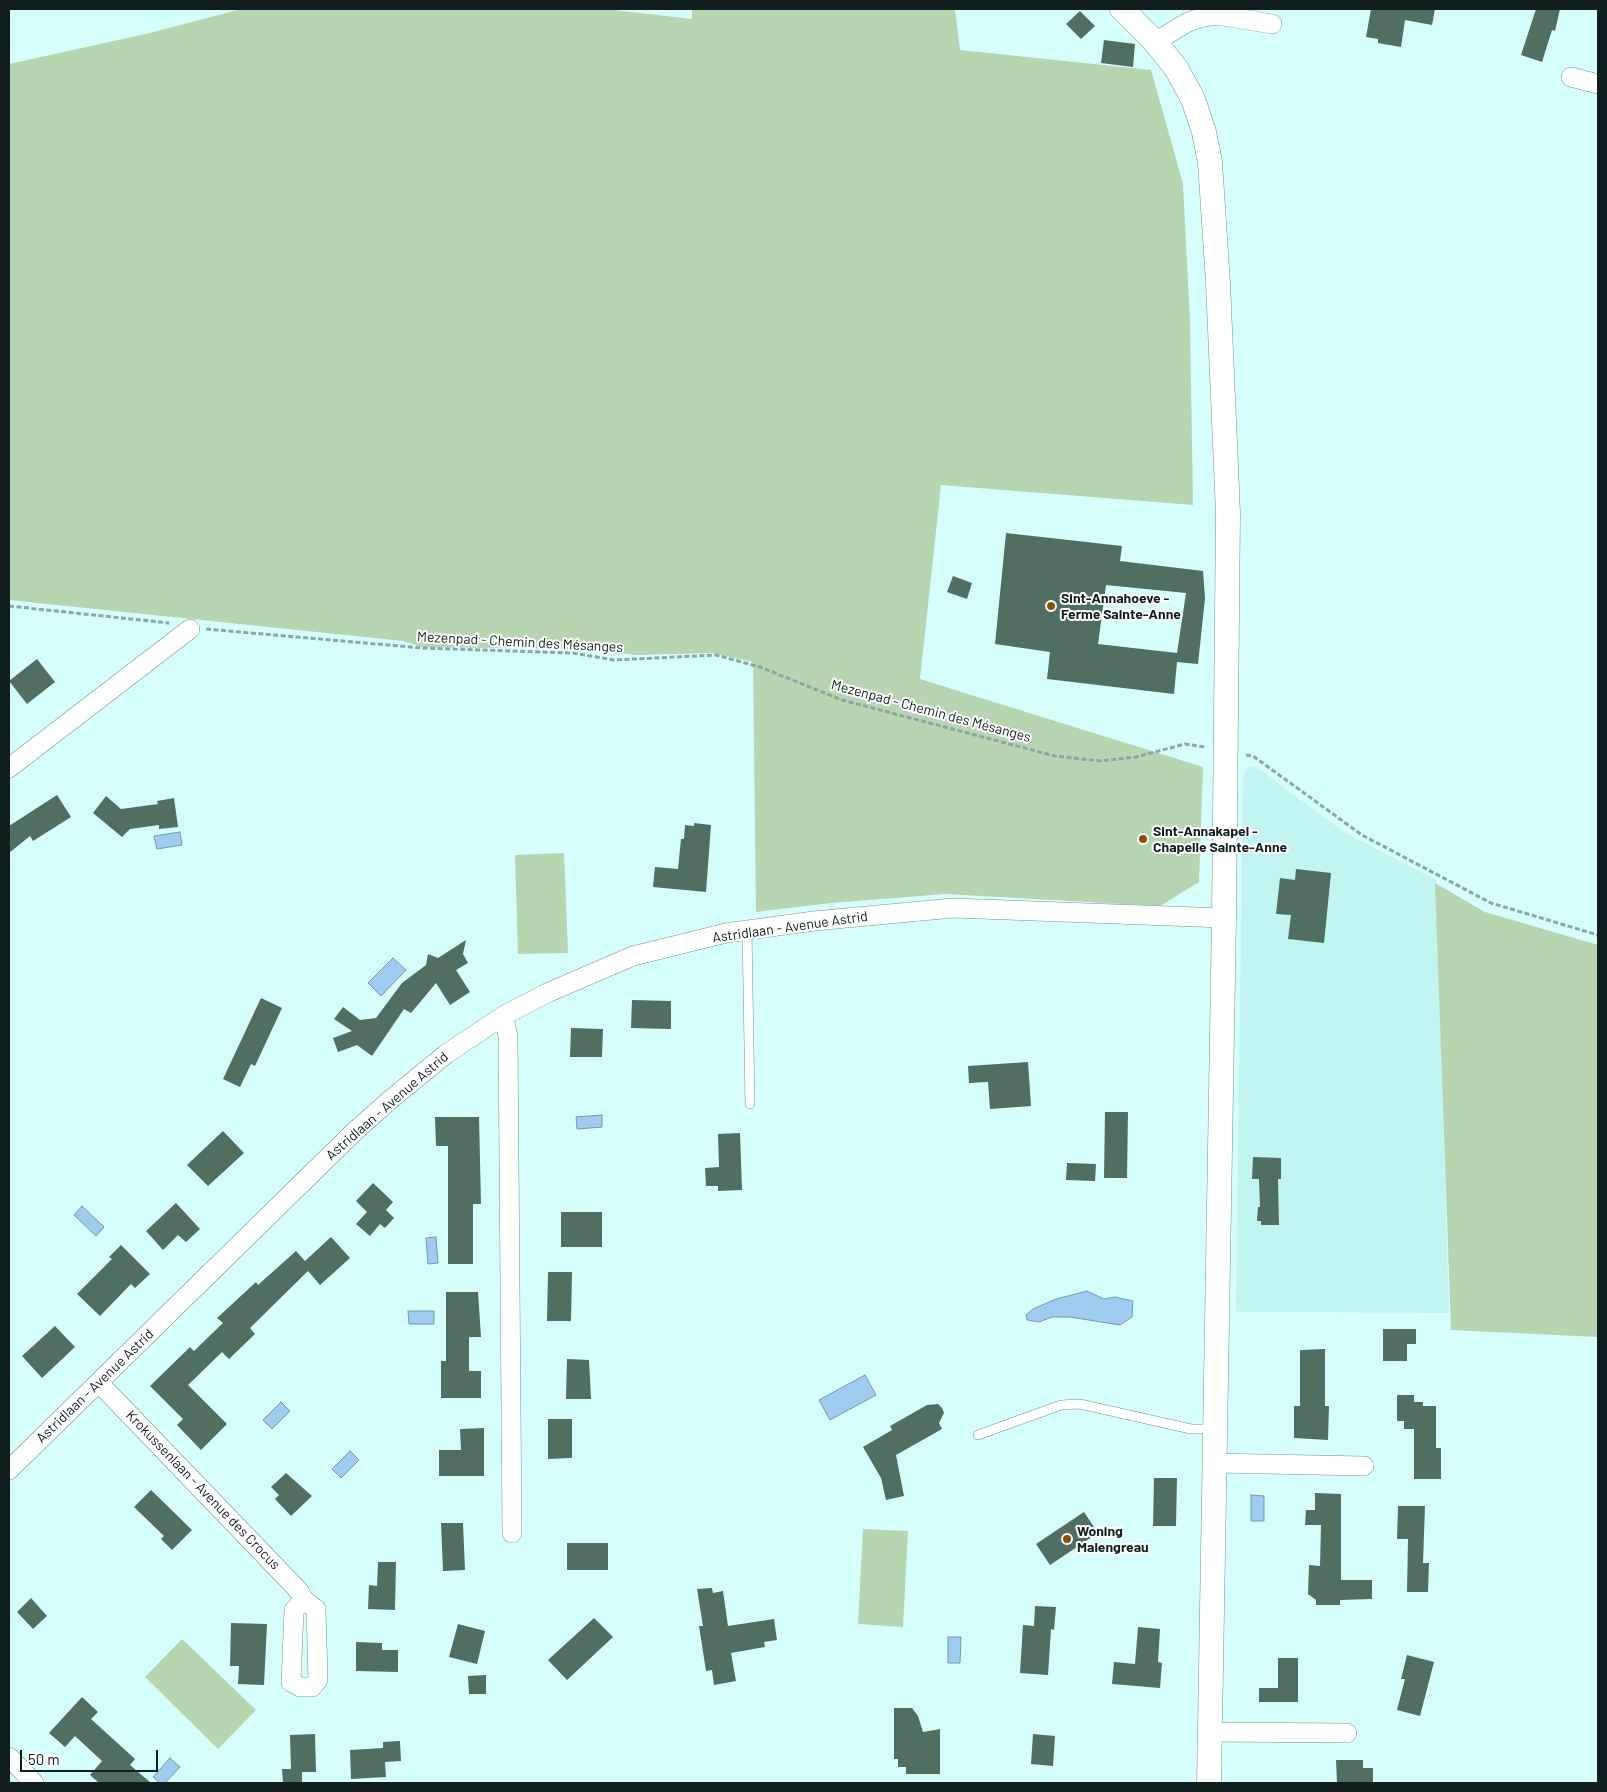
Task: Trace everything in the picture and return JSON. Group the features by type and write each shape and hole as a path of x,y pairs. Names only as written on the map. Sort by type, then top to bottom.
{"street":[{"path":"1122,9 1155,42 1176,68 1193,99 1204,132 1210,162 1218,283 1228,512 1224,918 1209,1783"},
{"path":"1155,42 1188,22 1203,17 1218,15 1272,24"},
{"path":"1571,77 1598,84"},
{"path":"9,768 190,629"},
{"name":"Astridlaan - Avenue Astrid","path":"9,1470 355,1131 446,1054 504,1016 547,994 633,956 726,933 814,921 953,908 1224,918"},
{"path":"504,1016 508,1036 512,1533"},
{"name":"Krokussenlaan - Avenue des Crocus","path":"99,1383 290,1578 304,1600"},
{"path":"1215,1463 1364,1466"},
{"path":"1210,1732 1347,1733"},
{"path":"9,1756 34,1783"}],"lane":[{"path":"747,930 750,1104"},
{"path":"978,1436 1061,1405 1080,1404 1191,1430 1215,1429"}],"path":[{"name":"Mezenpad - Chemin des Mésanges","path":"9,606 180,623 190,629 214,629 422,648 573,653 614,660 716,656 760,667 842,700 1055,756 1100,761 1136,757 1185,744 1226,750 1253,756 1362,835 1491,903 1598,935"}],"shaded area":[{"path":"1249,766 1258,768 1344,832 1436,880 1449,1313 1236,1311 1243,775"},
{"path":"180,832 182,845 157,849 154,836"},
{"path":"393,958 406,970 381,996 368,983"},
{"path":"602,1115 602,1127 577,1129 576,1117"},
{"path":"82,1206 104,1227 96,1236 74,1215"},
{"path":"436,1237 438,1263 428,1264 426,1238"},
{"path":"1087,1291 1104,1299 1115,1297 1133,1301 1132,1317 1120,1325 1070,1317 1052,1317 1039,1322 1027,1320 1026,1315 1033,1309 1056,1299"},
{"path":"408,1311 434,1311 434,1324 409,1324"},
{"path":"865,1375 876,1395 830,1420 819,1400"},
{"path":"281,1402 290,1411 272,1429 263,1420"},
{"path":"350,1451 359,1460 341,1478 332,1469"},
{"path":"1251,1495 1264,1496 1264,1521 1251,1521"},
{"path":"948,1637 961,1637 960,1663 948,1663"},
{"path":"170,1758 180,1767 165,1783 160,1783 153,1777"}],"green space":[{"path":"241,9 605,9 692,19 692,9 955,9 960,50 1151,70 1183,184 1190,322 1193,505 941,485 920,679 1203,767 1199,882 1160,906 945,894 831,903 756,912 753,662 712,653 637,655 575,649 422,647 403,641 9,600 9,64 150,33"},
{"path":"564,853 568,953 518,954 515,855"},
{"path":"1435,883 1485,912 1598,945 1598,1337 1451,1330"},
{"path":"863,1529 908,1531 903,1627 858,1624"},
{"path":"182,1639 256,1710 218,1749 145,1677"}],"building":[{"path":"1371,9 1435,9 1432,25 1405,20 1401,47 1378,43 1378,39 1366,37"},
{"path":"1536,9 1560,9 1555,31 1552,30 1542,62 1521,55"},
{"path":"1080,11 1095,26 1081,39 1066,24"},
{"path":"1104,40 1135,44 1133,67 1101,63"},
{"name":"Sint-Annahoeve - Ferme Sainte-Anne","path":"1006,533 1122,546 1120,561 1203,571 1205,598 1198,664 1177,662 1174,694 1047,679 1050,652 995,644","holes":["1106,585 1186,593 1177,653 1098,644"]},
{"path":"953,576 972,583 967,599 947,592"},
{"path":"37,659 55,682 27,704 9,681"},
{"path":"57,795 71,817 33,841 30,836 9,853 9,826"},
{"path":"106,796 121,809 158,804 157,801 174,798 178,827 159,829 159,825 130,829 122,837 93,813"},
{"path":"694,823 711,825 706,892 653,887 655,867 678,869 681,839 684,839 685,825 694,826"},
{"path":"1296,869 1331,873 1324,943 1288,939 1291,915 1276,914 1280,878 1295,880"},
{"path":"466,940 463,954 468,963 456,970 470,992 450,1005 436,983 411,1013 404,1009 372,1056 357,1045 338,1052 333,1038 352,1031 334,1019 343,1007 360,1020 376,1018 402,983 426,965 428,954 438,958"},
{"path":"261,998 282,1008 255,1066 251,1064 240,1087 223,1079"},
{"path":"632,1000 671,1001 671,1029 631,1028"},
{"path":"571,1028 603,1029 602,1057 570,1057"},
{"path":"1028,1062 1031,1106 990,1109 988,1082 969,1083 968,1066"},
{"path":"1105,1112 1128,1112 1127,1178 1104,1178"},
{"path":"435,1117 479,1117 481,1204 473,1204 473,1264 448,1264 448,1146 436,1146"},
{"path":"223,1131 244,1153 208,1186 187,1165"},
{"path":"740,1133 742,1190 718,1191 718,1186 706,1186 705,1168 719,1167 718,1134"},
{"path":"1253,1157 1281,1158 1281,1179 1278,1179 1279,1225 1261,1225 1261,1221 1257,1221 1258,1207 1260,1207 1259,1179 1252,1179"},
{"path":"1067,1163 1096,1164 1095,1181 1066,1180"},
{"path":"373,1183 393,1202 386,1210 394,1218 385,1228 380,1224 370,1236 356,1224 367,1212 356,1201"},
{"path":"176,1203 200,1229 186,1242 178,1235 163,1250 146,1231"},
{"path":"561,1212 602,1212 602,1247 561,1247"},
{"path":"331,1237 350,1258 320,1285 308,1271 250,1328 255,1334 229,1359 222,1352 188,1385 227,1424 201,1450 177,1425 183,1419 150,1386 190,1347 194,1351 223,1323 217,1318 256,1282 258,1285 296,1251 305,1261"},
{"path":"121,1245 150,1274 135,1288 131,1284 100,1316 77,1294 112,1259 109,1257"},
{"path":"548,1272 572,1272 571,1321 547,1321"},
{"path":"446,1292 478,1292 481,1337 469,1337 469,1371 481,1371 481,1398 441,1398 441,1361 446,1361"},
{"path":"55,1326 75,1347 42,1378 22,1356"},
{"path":"1383,1329 1416,1329 1416,1344 1407,1344 1407,1361 1383,1361"},
{"path":"1325,1349 1325,1406 1329,1406 1328,1440 1294,1438 1294,1406 1300,1406 1300,1350"},
{"path":"567,1359 589,1360 591,1399 566,1399"},
{"path":"1397,1395 1414,1395 1414,1402 1423,1402 1423,1406 1436,1406 1436,1448 1441,1448 1441,1479 1414,1479 1414,1429 1404,1429 1404,1421 1397,1421"},
{"path":"938,1404 944,1413 939,1423 942,1429 896,1455 904,1496 886,1500 881,1478 863,1447 892,1430 890,1426 927,1405"},
{"path":"548,1419 572,1419 572,1458 548,1459"},
{"path":"484,1428 484,1476 439,1476 439,1450 461,1450 460,1429"},
{"path":"286,1473 312,1496 291,1516 275,1499 279,1495 271,1487"},
{"path":"1154,1478 1177,1478 1176,1526 1153,1526"},
{"path":"151,1490 192,1530 172,1550 161,1539 164,1536 134,1507"},
{"path":"1315,1493 1341,1494 1341,1580 1372,1580 1372,1599 1340,1600 1340,1605 1316,1605 1316,1600 1308,1594 1309,1565 1320,1566 1321,1525 1305,1525 1306,1510 1315,1510"},
{"path":"1398,1506 1425,1506 1423,1563 1429,1563 1428,1592 1407,1592 1408,1539 1397,1539"},
{"name":"Woning Malengreau","path":"1084,1512 1098,1533 1050,1565 1036,1544"},
{"path":"441,1523 463,1523 465,1570 443,1571"},
{"path":"567,1543 608,1543 608,1570 567,1570"},
{"path":"378,1562 396,1562 395,1610 368,1609 369,1585 377,1586"},
{"path":"712,1588 713,1593 723,1591 728,1626 774,1619 777,1640 764,1642 765,1647 731,1653 736,1681 714,1685 712,1670 706,1671 699,1626 703,1626 697,1589"},
{"path":"31,1598 47,1616 33,1629 17,1612"},
{"path":"1035,1606 1056,1607 1054,1630 1051,1629 1048,1675 1020,1673 1023,1625 1034,1626"},
{"path":"594,1618 613,1637 567,1680 548,1660"},
{"path":"231,1623 267,1624 264,1685 238,1684 239,1666 230,1666"},
{"path":"458,1624 485,1631 477,1664 449,1657"},
{"path":"1138,1627 1160,1629 1158,1662 1162,1663 1160,1688 1112,1684 1114,1662 1135,1664"},
{"path":"356,1642 382,1643 382,1650 398,1650 398,1672 356,1671"},
{"path":"1407,1655 1434,1662 1420,1716 1397,1710 1405,1679 1401,1679"},
{"path":"1278,1658 1298,1658 1298,1702 1259,1702 1259,1688 1278,1688"},
{"path":"486,1675 486,1694 469,1694 468,1676"},
{"path":"82,1697 98,1712 91,1719 135,1759 130,1765 151,1783 99,1783 90,1775 102,1761 75,1736 65,1747 49,1733"},
{"path":"894,1708 912,1708 918,1716 923,1732 940,1729 940,1774 906,1774 906,1767 898,1767 898,1759 894,1759"},
{"path":"315,1734 316,1772 302,1772 302,1783 283,1783 282,1769 291,1769 290,1735"},
{"path":"1033,1734 1055,1736 1053,1766 1031,1764"},
{"path":"400,1741 401,1761 385,1762 386,1777 351,1779 350,1750 383,1748 383,1742"},
{"path":"1336,1760 1363,1760 1363,1768 1373,1768 1373,1783 1337,1783"}],"place":[{"name":"Sint-Annahoeve - Ferme Sainte-Anne","path":"1051,606"},
{"name":"Sint-Annakapel - Chapelle Sainte-Anne","path":"1143,839"},
{"name":"Woning Malengreau","path":"1067,1539"}]}
